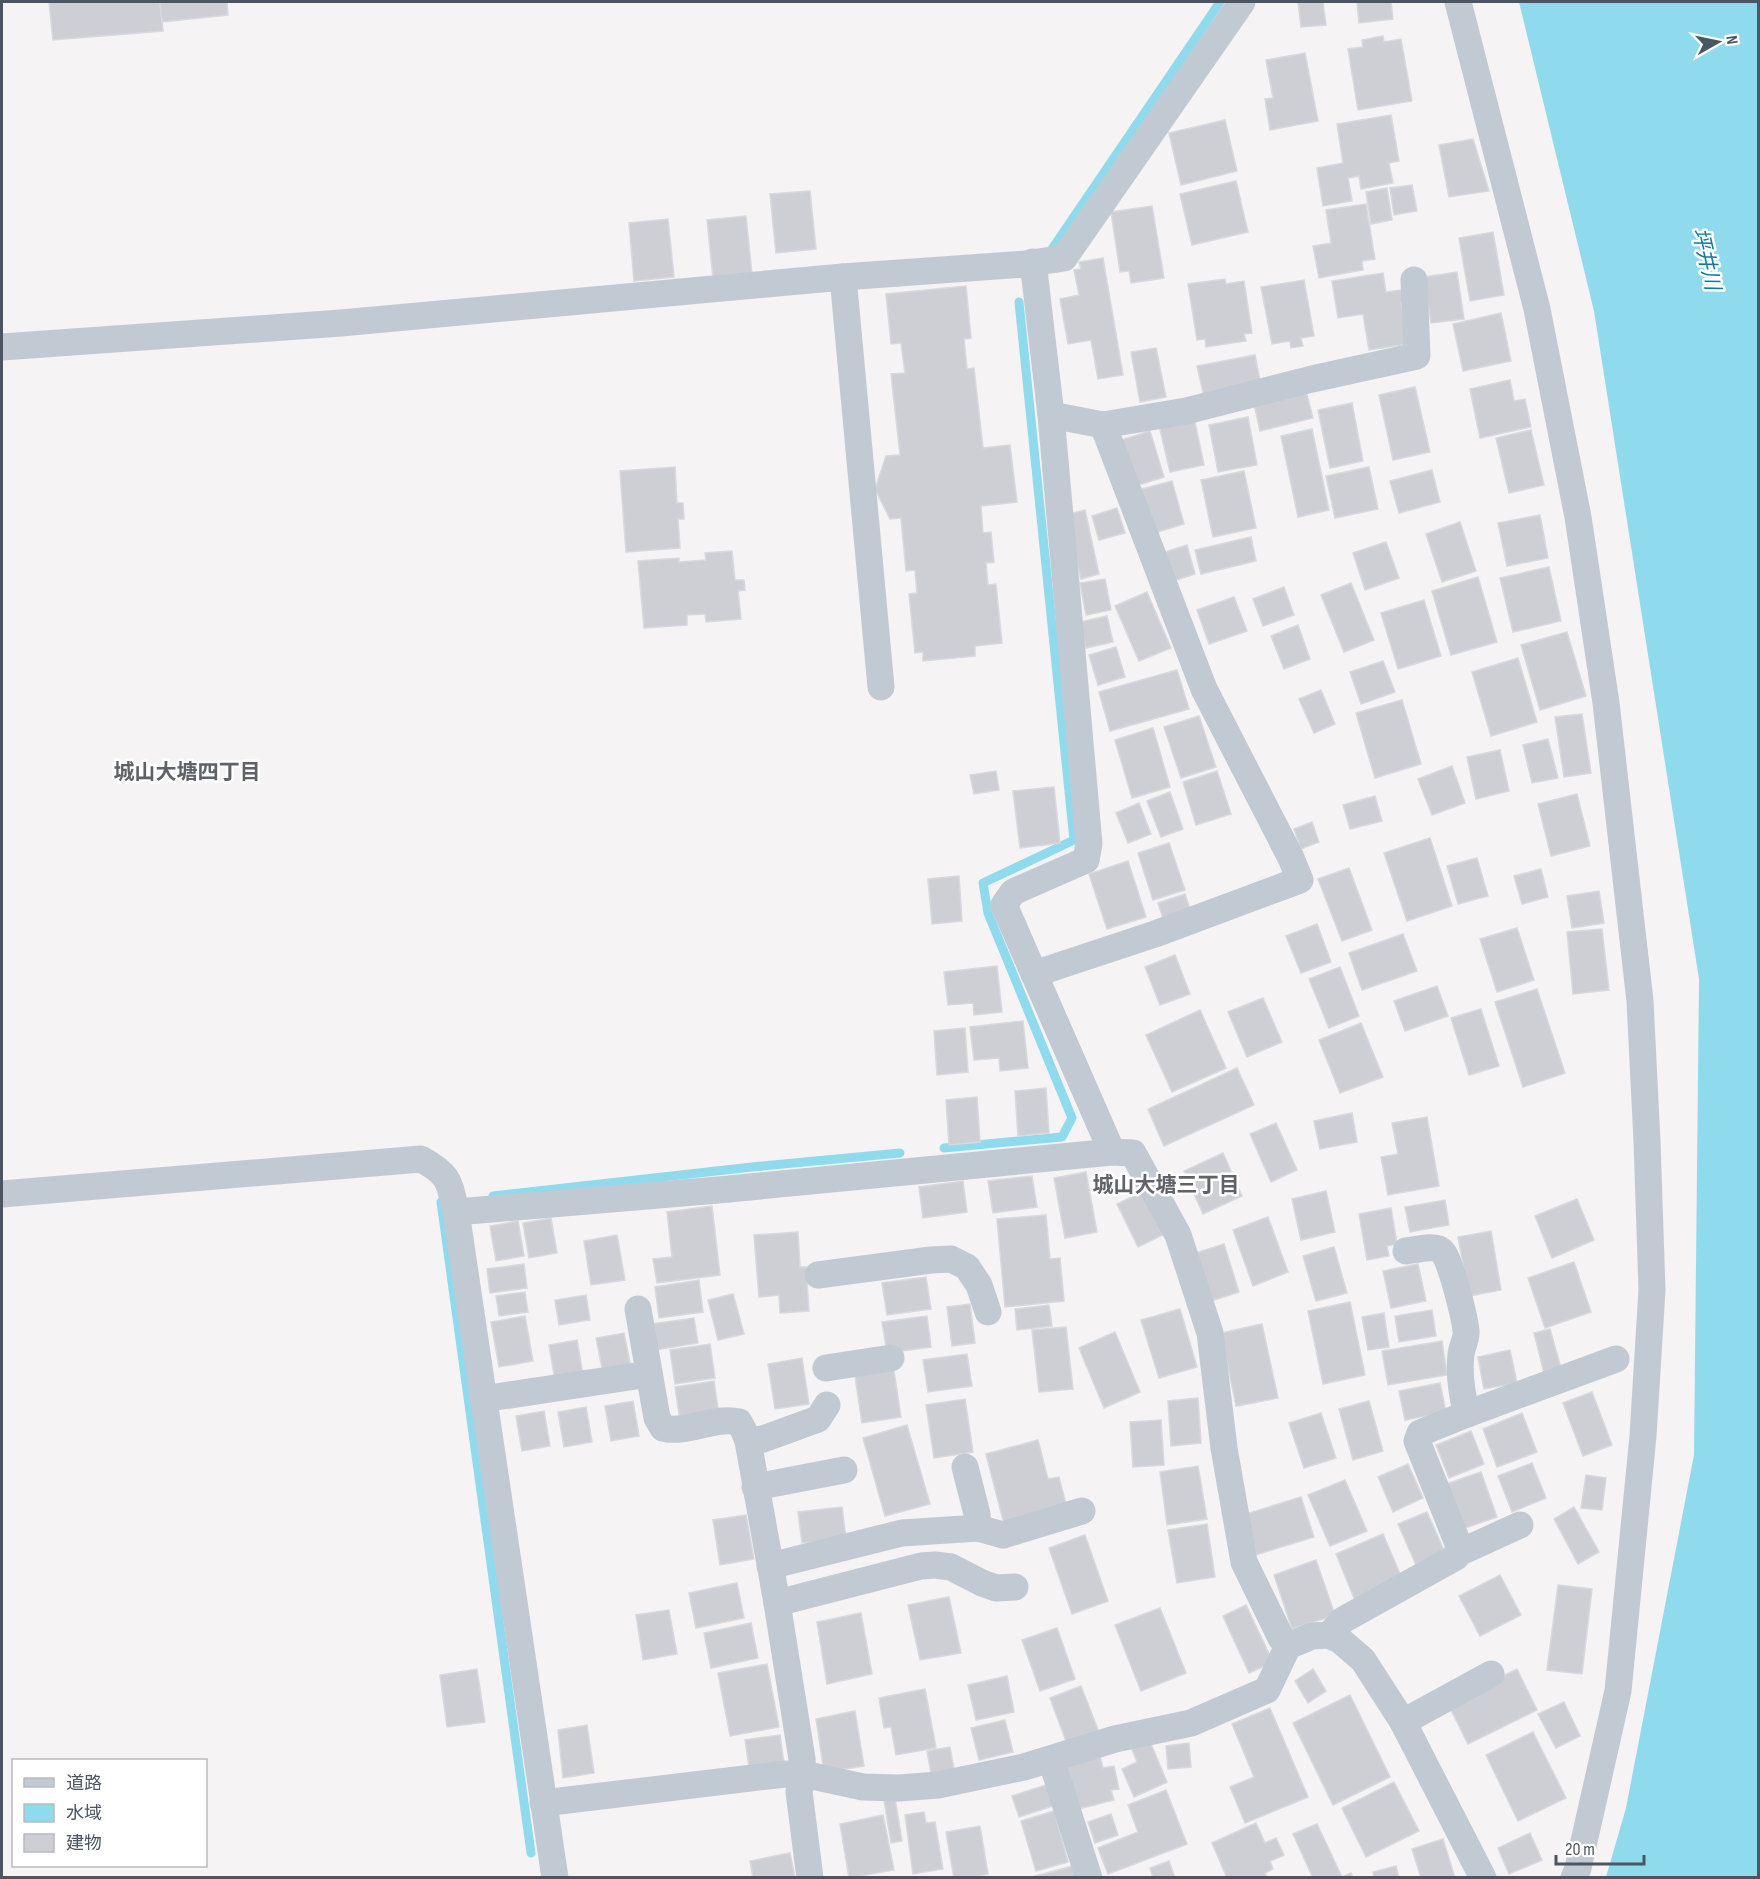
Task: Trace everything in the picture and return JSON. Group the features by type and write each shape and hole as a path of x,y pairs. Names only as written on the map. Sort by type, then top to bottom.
{"street":[{"path":"2,347 341,323 843,277 1026,264 1064,258 1242,2"},
{"path":"1458,2 1537,309 1578,517 1606,703 1640,1001 1652,1290 1643,1436 1618,1691 1574,1878"},
{"path":"1033,262 1051,416 1089,843 1086,860 1013,892 1004,905 1112,1152"},
{"path":"843,277 881,687"},
{"path":"1051,416 1103,425 1186,411 1312,379 1418,356 1414,280"},
{"path":"1034,974 1155,934 1300,880 1291,858 1204,689 1103,425"},
{"path":"456,1212 718,1190 1112,1152 1133,1153 1178,1235 1210,1333 1224,1448 1244,1562 1281,1638 1288,1646"},
{"path":"2,1194 420,1159 439,1169 449,1182 456,1212 555,1878"},
{"path":"1406,1251 1435,1248 1442,1251 1447,1258 1467,1333 1461,1352 1467,1414"},
{"path":"818,1275 951,1259 968,1267 979,1285 988,1312"},
{"path":"638,1309 657,1418 663,1428 672,1430 728,1420 739,1422 748,1442 802,1759 803,1774 799,1792 810,1878"},
{"path":"826,1368 891,1358"},
{"path":"1329,1635 1343,1620 1456,1557 1459,1546 1417,1441 1420,1433 1616,1359"},
{"path":"483,1399 649,1374"},
{"path":"748,1442 763,1439 818,1419 827,1405"},
{"path":"965,1467 977,1514 978,1528"},
{"path":"755,1487 844,1470"},
{"path":"770,1566 902,1533 978,1528 1003,1535 1082,1511"},
{"path":"1458,1551 1463,1551 1520,1526"},
{"path":"777,1603 921,1566 935,1565 951,1567 996,1588 1015,1587"},
{"path":"543,1803 786,1774 803,1774 863,1787 899,1788 938,1785 1051,1759 1116,1739 1191,1723 1267,1689 1288,1646 1312,1636 1329,1635 1341,1641 1363,1660 1403,1722 1483,1878"},
{"path":"1403,1722 1491,1674"},
{"path":"1051,1759 1089,1878"}],"water":[{"name":"坪井川","path":"1519,2 1758,2 1758,1877 1606,1877 1626,1808 1694,1455 1699,979 1594,311"}],"building":[{"path":"49,2 160,2 163,31 53,40"},
{"path":"160,2 227,2 228,15 162,22"},
{"path":"1298,2 1323,2 1326,25 1301,27"},
{"path":"1357,2 1391,2 1393,19 1359,23"},
{"path":"1383,36 1384,42 1401,39 1412,101 1358,110 1348,49 1363,47 1362,40"},
{"path":"1305,53 1318,121 1270,130 1265,99 1273,98 1266,60"},
{"path":"1391,115 1399,161 1389,163 1393,183 1361,189 1359,176 1348,178 1352,201 1323,206 1317,168 1343,163 1337,124"},
{"path":"1225,120 1237,171 1181,185 1169,133"},
{"path":"1473,139 1489,191 1449,197 1439,145"},
{"path":"1236,181 1248,232 1192,245 1180,194"},
{"path":"1412,185 1417,211 1394,215 1390,188"},
{"path":"1387,188 1392,220 1371,224 1366,192"},
{"path":"810,191 816,249 776,253 770,194"},
{"path":"1366,204 1375,259 1362,261 1363,270 1319,278 1313,246 1331,243 1326,210"},
{"path":"1152,206 1164,278 1131,283 1129,271 1120,272 1111,212"},
{"path":"746,216 752,274 713,278 707,220"},
{"path":"668,219 674,277 634,281 629,223"},
{"path":"1493,232 1504,295 1470,301 1459,238"},
{"path":"1103,258 1123,375 1098,379 1091,340 1068,344 1060,299 1079,295 1074,270 1081,269 1079,262"},
{"path":"1457,272 1464,319 1431,323 1424,277"},
{"path":"1383,273 1386,292 1401,290 1407,344 1369,350 1363,314 1338,318 1332,281"},
{"path":"1225,279 1226,284 1244,281 1252,333 1244,334 1246,341 1206,347 1205,339 1197,340 1188,284"},
{"path":"1304,280 1314,336 1301,338 1303,346 1291,348 1290,341 1272,344 1261,287"},
{"path":"966,286 971,338 964,339 967,369 974,368 983,448 1010,445 1017,502 981,506 983,533 991,532 994,562 986,563 988,585 996,584 1002,643 975,646 975,656 923,661 923,652 915,653 909,594 917,593 915,570 906,571 901,518 890,519 875,489 886,456 900,455 891,374 905,373 901,343 891,344 886,294"},
{"path":"1501,313 1511,361 1463,371 1453,324"},
{"path":"1156,348 1166,397 1140,402 1131,352"},
{"path":"1255,355 1261,386 1204,397 1197,366"},
{"path":"1510,380 1514,401 1525,399 1531,427 1480,438 1470,389"},
{"path":"1415,387 1430,452 1393,460 1379,395"},
{"path":"1306,391 1313,418 1260,431 1254,404"},
{"path":"1352,403 1363,461 1330,468 1318,410"},
{"path":"1194,417 1204,465 1170,472 1159,425"},
{"path":"1248,417 1257,465 1218,472 1209,425"},
{"path":"1312,429 1329,510 1298,517 1281,436"},
{"path":"1531,430 1544,485 1509,493 1496,438"},
{"path":"1150,431 1164,477 1132,487 1118,441"},
{"path":"675,467 677,503 683,503 684,519 678,519 680,548 626,552 620,471"},
{"path":"1369,467 1378,509 1335,518 1326,476"},
{"path":"1432,470 1440,502 1399,513 1390,481"},
{"path":"1244,471 1256,528 1213,537 1201,480"},
{"path":"1172,481 1184,524 1154,533 1142,489"},
{"path":"1117,508 1125,533 1099,540 1092,516"},
{"path":"1085,510 1099,574 1081,579 1066,515"},
{"path":"1540,515 1548,558 1507,566 1498,523"},
{"path":"1460,522 1476,571 1442,582 1426,534"},
{"path":"1251,537 1256,561 1201,574 1195,550"},
{"path":"1386,542 1399,578 1365,590 1353,553"},
{"path":"1187,545 1195,574 1173,581 1165,552"},
{"path":"732,551 735,580 744,580 745,590 738,591 741,619 706,622 705,614 687,615 687,625 644,628 638,561 679,558 679,562 706,560 705,553"},
{"path":"1549,567 1561,621 1513,632 1500,578"},
{"path":"1478,577 1497,642 1451,655 1432,591"},
{"path":"1105,579 1111,610 1086,615 1080,583"},
{"path":"1351,583 1374,640 1344,652 1321,595"},
{"path":"1284,587 1294,615 1263,626 1253,599"},
{"path":"1147,592 1171,648 1139,661 1115,606"},
{"path":"1234,597 1247,631 1209,644 1197,610"},
{"path":"1424,600 1441,656 1398,669 1381,613"},
{"path":"1107,616 1113,642 1086,648 1080,622"},
{"path":"1298,625 1310,659 1284,669 1271,636"},
{"path":"1567,632 1586,696 1540,710 1521,645"},
{"path":"1116,647 1125,677 1098,685 1089,655"},
{"path":"1518,658 1537,722 1491,736 1472,672"},
{"path":"1383,661 1395,692 1361,704 1350,672"},
{"path":"1177,670 1189,709 1110,731 1099,692"},
{"path":"1321,690 1335,724 1314,733 1299,699"},
{"path":"1402,700 1421,764 1375,778 1356,713"},
{"path":"1582,714 1591,773 1564,777 1555,717"},
{"path":"1199,716 1216,767 1181,778 1164,727"},
{"path":"1153,728 1170,787 1132,798 1115,740"},
{"path":"1548,739 1558,778 1532,783 1523,745"},
{"path":"1500,750 1509,791 1476,799 1467,757"},
{"path":"1452,766 1465,803 1432,815 1418,779"},
{"path":"996,771 999,790 974,794 970,775"},
{"path":"1217,771 1231,814 1196,825 1183,782"},
{"path":"1054,787 1060,843 1020,848 1013,791"},
{"path":"1170,792 1183,829 1161,837 1147,801"},
{"path":"1577,794 1590,846 1551,856 1538,804"},
{"path":"1375,796 1382,821 1350,829 1343,805"},
{"path":"1139,803 1151,834 1128,843 1116,813"},
{"path":"1312,822 1319,842 1301,849 1294,829"},
{"path":"1430,838 1452,906 1407,921 1384,853"},
{"path":"1169,843 1185,890 1153,900 1138,853"},
{"path":"1477,858 1488,896 1458,904 1447,866"},
{"path":"1128,861 1146,917 1107,929 1089,874"},
{"path":"1349,868 1372,930 1342,941 1318,879"},
{"path":"1541,869 1548,897 1522,904 1514,876"},
{"path":"959,876 962,921 932,924 928,879"},
{"path":"1599,891 1604,923 1572,928 1567,896"},
{"path":"1185,894 1191,912 1164,922 1158,903"},
{"path":"1317,924 1331,962 1301,973 1286,936"},
{"path":"1517,928 1534,980 1497,992 1480,939"},
{"path":"1602,929 1609,990 1573,994 1567,932"},
{"path":"1403,934 1417,971 1362,990 1349,953"},
{"path":"1175,955 1190,994 1160,1005 1145,967"},
{"path":"997,966 1002,1012 974,1015 973,1003 948,1005 944,972"},
{"path":"1340,967 1359,1016 1329,1028 1309,979"},
{"path":"1437,986 1448,1016 1405,1031 1394,1001"},
{"path":"1537,989 1565,1073 1523,1087 1495,1002"},
{"path":"1263,998 1282,1042 1247,1057 1228,1012"},
{"path":"1481,1009 1499,1066 1469,1075 1451,1018"},
{"path":"1200,1010 1226,1068 1172,1092 1146,1035"},
{"path":"1023,1021 1028,1068 1000,1071 999,1058 974,1060 970,1027"},
{"path":"1361,1023 1383,1077 1340,1093 1319,1040"},
{"path":"965,1028 968,1072 937,1075 934,1031"},
{"path":"1237,1068 1254,1105 1164,1146 1148,1109"},
{"path":"1046,1088 1049,1133 1018,1136 1015,1091"},
{"path":"977,1097 980,1142 949,1145 946,1100"},
{"path":"1352,1113 1357,1142 1320,1149 1314,1121"},
{"path":"1427,1117 1439,1186 1388,1195 1381,1157 1398,1154 1392,1123"},
{"path":"1276,1123 1297,1170 1271,1182 1250,1134"},
{"path":"1223,1153 1242,1196 1203,1214 1184,1171"},
{"path":"1086,1172 1097,1232 1065,1238 1054,1178"},
{"path":"1032,1176 1037,1207 993,1213 988,1181"},
{"path":"963,1181 967,1212 923,1218 919,1187"},
{"path":"1146,1190 1167,1233 1138,1247 1117,1204"},
{"path":"1326,1191 1335,1232 1301,1240 1292,1199"},
{"path":"1577,1199 1594,1240 1552,1258 1535,1216"},
{"path":"1445,1200 1449,1225 1410,1232 1405,1207"},
{"path":"712,1206 720,1275 657,1283 653,1259 672,1257 667,1212"},
{"path":"1391,1208 1397,1244 1387,1246 1389,1256 1367,1260 1359,1214"},
{"path":"1046,1215 1050,1259 1060,1258 1064,1301 1005,1307 997,1219"},
{"path":"1268,1217 1288,1272 1253,1286 1233,1230"},
{"path":"551,1218 557,1253 529,1258 523,1223"},
{"path":"518,1221 524,1256 496,1261 490,1226"},
{"path":"1491,1231 1501,1290 1469,1296 1458,1237"},
{"path":"798,1232 800,1267 806,1267 809,1311 780,1313 779,1295 759,1297 754,1235"},
{"path":"617,1235 625,1280 591,1285 584,1241"},
{"path":"1224,1244 1239,1292 1211,1301 1196,1253"},
{"path":"1334,1247 1347,1293 1316,1301 1303,1256"},
{"path":"1574,1262 1591,1312 1545,1328 1528,1278"},
{"path":"524,1264 527,1288 490,1293 487,1269"},
{"path":"1418,1264 1426,1301 1391,1308 1383,1271"},
{"path":"926,1277 931,1309 887,1315 882,1283"},
{"path":"699,1280 703,1312 659,1318 655,1287"},
{"path":"525,1292 528,1312 499,1316 496,1296"},
{"path":"733,1294 744,1334 718,1340 708,1300"},
{"path":"586,1295 590,1320 559,1325 555,1300"},
{"path":"1350,1302 1365,1375 1323,1384 1308,1311"},
{"path":"970,1304 975,1343 952,1346 947,1307"},
{"path":"1049,1305 1052,1326 1017,1330 1015,1309"},
{"path":"1180,1309 1197,1367 1159,1378 1141,1320"},
{"path":"1432,1310 1436,1336 1399,1342 1395,1316"},
{"path":"1384,1313 1389,1347 1368,1350 1362,1317"},
{"path":"525,1316 533,1361 499,1367 491,1322"},
{"path":"927,1316 931,1347 887,1353 882,1322"},
{"path":"694,1318 698,1343 656,1350 652,1324"},
{"path":"1262,1324 1278,1398 1236,1406 1221,1333"},
{"path":"1066,1327 1073,1389 1039,1392 1032,1330"},
{"path":"1550,1329 1561,1368 1544,1373 1534,1333"},
{"path":"1115,1332 1140,1392 1104,1408 1079,1348"},
{"path":"624,1333 631,1368 603,1373 596,1338"},
{"path":"577,1340 583,1375 555,1380 549,1345"},
{"path":"1442,1341 1447,1375 1388,1385 1382,1351"},
{"path":"710,1344 715,1378 675,1384 670,1350"},
{"path":"1510,1350 1517,1383 1484,1389 1478,1357"},
{"path":"967,1354 972,1386 928,1392 923,1360"},
{"path":"802,1358 809,1404 775,1409 768,1364"},
{"path":"893,1364 901,1417 862,1423 854,1370"},
{"path":"714,1381 719,1415 680,1421 675,1387"},
{"path":"1440,1383 1446,1412 1405,1420 1399,1391"},
{"path":"1592,1392 1612,1445 1583,1456 1563,1403"},
{"path":"1198,1398 1201,1443 1171,1446 1168,1401"},
{"path":"965,1399 973,1452 934,1458 926,1405"},
{"path":"633,1401 639,1436 611,1441 605,1406"},
{"path":"1369,1401 1383,1451 1353,1460 1339,1409"},
{"path":"586,1407 592,1442 564,1447 558,1412"},
{"path":"544,1411 550,1446 522,1451 516,1416"},
{"path":"1321,1413 1336,1458 1304,1468 1289,1423"},
{"path":"1522,1413 1537,1452 1497,1467 1483,1429"},
{"path":"1161,1420 1164,1465 1133,1467 1130,1422"},
{"path":"907,1425 930,1504 885,1516 863,1438"},
{"path":"1471,1431 1484,1464 1449,1478 1436,1445"},
{"path":"1038,1440 1048,1479 1059,1477 1068,1512 1005,1528 986,1454"},
{"path":"1532,1463 1546,1498 1512,1512 1498,1476"},
{"path":"1408,1464 1423,1498 1393,1512 1378,1477"},
{"path":"1198,1466 1207,1519 1167,1525 1160,1472"},
{"path":"1481,1472 1497,1517 1462,1529 1446,1484"},
{"path":"1586,1475 1606,1478 1602,1510 1581,1508"},
{"path":"1345,1480 1367,1531 1330,1546 1308,1495"},
{"path":"1301,1497 1314,1537 1252,1556 1240,1516"},
{"path":"842,1507 846,1538 802,1543 798,1512"},
{"path":"1574,1507 1599,1552 1578,1564 1554,1519"},
{"path":"1427,1512 1445,1553 1416,1565 1398,1524"},
{"path":"746,1515 754,1559 720,1565 713,1520"},
{"path":"1207,1524 1215,1577 1177,1583 1168,1530"},
{"path":"1383,1534 1404,1583 1356,1603 1336,1554"},
{"path":"1085,1535 1108,1601 1072,1614 1049,1548"},
{"path":"1316,1560 1335,1615 1292,1629 1274,1575"},
{"path":"1500,1575 1521,1615 1480,1636 1459,1596"},
{"path":"737,1583 744,1618 696,1628 689,1593"},
{"path":"1558,1585 1592,1589 1582,1674 1547,1670"},
{"path":"949,1597 961,1653 920,1660 908,1605"},
{"path":"1246,1605 1273,1662 1249,1673 1223,1616"},
{"path":"1160,1608 1186,1673 1141,1691 1115,1625"},
{"path":"669,1610 677,1654 643,1660 636,1615"},
{"path":"861,1613 872,1674 827,1684 817,1622"},
{"path":"751,1623 758,1658 711,1668 704,1633"},
{"path":"1057,1628 1075,1679 1040,1691 1022,1640"},
{"path":"767,1664 779,1727 730,1736 718,1673"},
{"path":"477,1669 485,1722 447,1727 440,1675"},
{"path":"1313,1669 1326,1691 1308,1703 1295,1681"},
{"path":"1517,1669 1537,1710 1468,1744 1448,1704"},
{"path":"1007,1676 1014,1712 976,1720 968,1685"},
{"path":"1081,1686 1099,1732 1067,1744 1050,1698"},
{"path":"925,1689 936,1748 896,1755 891,1727 884,1728 879,1698"},
{"path":"1350,1695 1390,1777 1333,1805 1293,1723"},
{"path":"1564,1702 1580,1736 1556,1748 1538,1714"},
{"path":"1270,1708 1308,1797 1245,1823 1230,1787 1254,1777 1232,1724"},
{"path":"855,1711 864,1766 824,1772 816,1719"},
{"path":"1005,1720 1013,1752 979,1760 971,1728"},
{"path":"587,1725 594,1773 563,1778 558,1730"},
{"path":"1533,1732 1566,1798 1518,1821 1486,1755"},
{"path":"780,1735 784,1763 749,1767 745,1740"},
{"path":"1149,1739 1167,1782 1134,1797 1122,1769 1137,1762 1131,1747"},
{"path":"1189,1743 1191,1767 1168,1769 1166,1746"},
{"path":"950,1747 955,1775 932,1779 927,1751"},
{"path":"1100,1756 1103,1768 1114,1766 1119,1789 1111,1790 1114,1800 1078,1809 1067,1764"},
{"path":"1394,1782 1419,1831 1366,1857 1342,1808"},
{"path":"1049,1784 1056,1805 1019,1817 1012,1796"},
{"path":"1166,1790 1187,1844 1108,1874 1098,1848 1138,1832 1128,1805"},
{"path":"895,1798 902,1841 891,1843 884,1800"},
{"path":"1054,1811 1068,1862 1036,1871 1021,1821"},
{"path":"924,1812 926,1823 935,1822 943,1869 913,1874 905,1815"},
{"path":"1111,1814 1118,1835 1095,1843 1088,1822"},
{"path":"883,1815 894,1870 849,1878 840,1824"},
{"path":"1256,1823 1265,1843 1276,1838 1284,1855 1270,1861 1273,1869 1265,1873 1267,1878 1227,1878 1212,1843"},
{"path":"1317,1824 1342,1877 1351,1873 1353,1878 1313,1878 1293,1834"},
{"path":"980,1826 988,1874 954,1878 946,1832"},
{"path":"1530,1833 1542,1860 1509,1874 1498,1848"},
{"path":"1443,1839 1455,1878 1421,1878 1412,1849"},
{"path":"790,1853 795,1878 753,1878 750,1861"},
{"path":"1169,1861 1175,1878 1153,1878 1150,1868"},
{"path":"1077,1865 1080,1878 1028,1878"},
{"path":"1396,1866 1399,1878 1374,1878 1373,1872"}],"waterway":[{"path":"1052,249 1220,2"},
{"path":"944,1148 1062,1137 1072,1118 988,913 983,883 1074,840 1019,302"},
{"path":"493,1196 900,1153"},
{"path":"441,1202 531,1853"}],"district":[{"name":"城山大塘四丁目","path":"187,772"},
{"name":"城山大塘三丁目","path":"1166,1185"}]}
